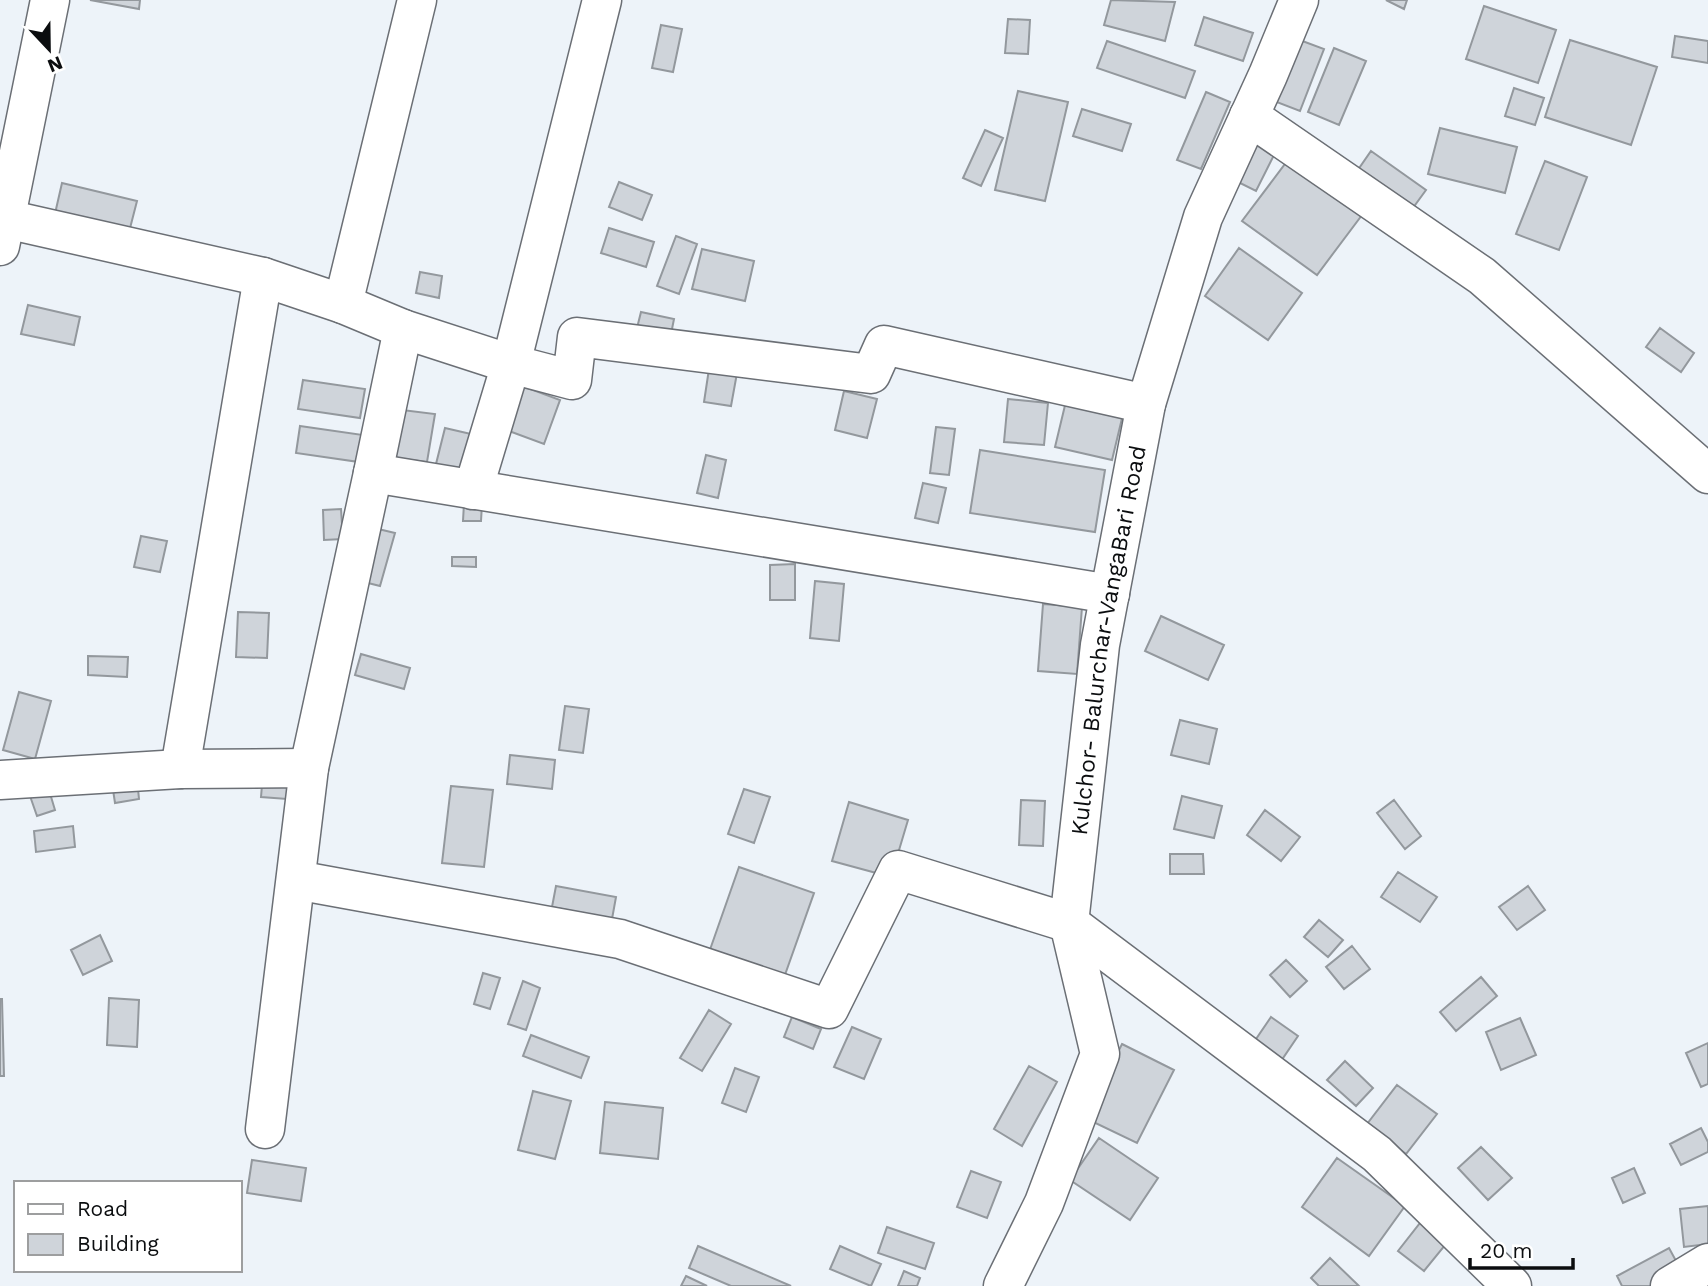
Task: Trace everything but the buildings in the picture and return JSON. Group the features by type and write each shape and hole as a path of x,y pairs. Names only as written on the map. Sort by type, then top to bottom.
{"street":[{"path":"50,0 3,232 263,277 343,303 403,328 511,364 572,380 577,337 871,374 884,345 1146,404"},
{"path":"343,303 417,0"},
{"path":"473,489 511,364 602,0"},
{"name":"Kulchor- Balurchar-VangaBari Road","path":"1003,1286 1044,1203 1100,1054 1069,923 1100,645 1146,404 1203,217 1299,0"},
{"path":"1249,116 1482,276 1708,474"},
{"path":"180,769 263,277"},
{"path":"265,1129 309,768 403,328"},
{"path":"373,473 1110,594"},
{"path":"0,780 180,769 309,768"},
{"path":"296,880 620,939 829,1009 898,870 1069,923 1377,1154 1512,1286"},
{"path":"1670,1286 1708,1264"}]}
